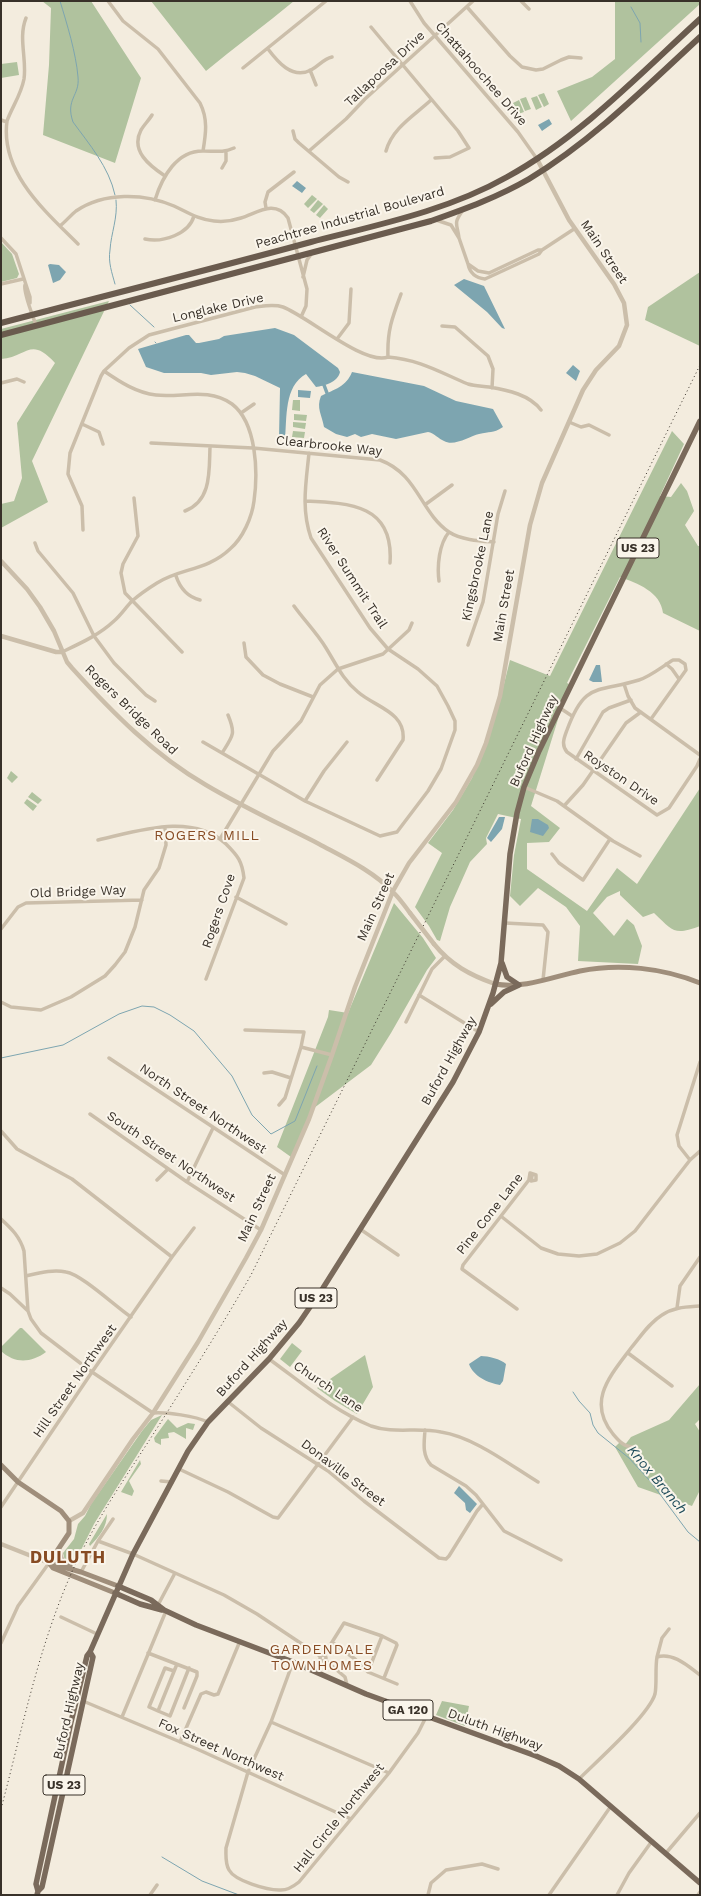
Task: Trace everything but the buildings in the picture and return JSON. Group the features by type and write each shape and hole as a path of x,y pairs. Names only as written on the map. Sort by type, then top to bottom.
{"highway":[{"name":"Peachtree Industrial Boulevard","path":"1,323 295,246 433,208 475,193 504,179 562,142 700,20"},
{"name":"Peachtree Industrial Boulevard","path":"1,335 435,219 509,190 543,170 575,147 609,119 700,37"}],"main road":[{"name":"Buford Highway","path":"38,1893 36,1884 87,1656 118,1586 133,1554 188,1451 208,1422 269,1359 299,1323 323,1288 453,1082 479,1032 502,963 510,854 517,812 524,787 539,751 700,421"},
{"path":"502,963 507,977 519,985"},
{"path":"496,984 519,985 582,970 619,967 671,973 700,983"},
{"path":"488,1008 497,997 519,985"},
{"path":"1,1466 18,1482 61,1511 69,1521 69,1533 49,1563"},
{"path":"59,1550 62,1562 73,1570"},
{"path":"49,1563 81,1572 118,1586"},
{"path":"49,1563 53,1568 115,1593"},
{"name":"Duluth Highway","path":"118,1586 158,1605 165,1611"},
{"name":"Duluth Highway","path":"115,1593 140,1604 165,1611 293,1662 366,1694 536,1756 559,1766 578,1779 700,1883"},
{"name":"Buford Highway","path":"38,1893 42,1887 76,1727 93,1657 90,1652"},
{"path":"83,1701 81,1692 86,1676 84,1669"},
{"path":"76,1727 75,1720 79,1700 77,1697"},
{"path":"62,1764 64,1769 61,1784 64,1787"},
{"path":"50,1818 53,1821 54,1832"}],"street":[{"path":"108,1 123,21 152,42 200,103 206,119 207,128 203,151"},
{"path":"243,68 326,1"},
{"name":"Chattahoochee Drive","path":"410,1 435,35 518,132 537,159"},
{"name":"Tallapoosa Drive","path":"309,151 346,119 473,1"},
{"path":"521,1 529,9"},
{"path":"467,7 510,56 522,67 536,70 543,69 570,57 581,58"},
{"path":"26,18 22,32 24,75 18,99 7,122 6,151 14,176 24,190 78,244"},
{"path":"371,27 469,148 450,157 435,158"},
{"path":"268,49 286,68 296,71 310,70 324,59 332,57"},
{"path":"310,70 316,84"},
{"path":"386,151 388,143 397,130 431,100"},
{"path":"152,114 141,130 138,144 143,158 165,176"},
{"path":"1,120 7,122"},
{"path":"293,131 295,139 339,177 348,182"},
{"path":"155,200 165,176 179,159 186,154 203,151 226,152 234,148"},
{"path":"222,168 226,161 226,152"},
{"name":"Main Street","path":"69,1521 83,1513 133,1439 153,1413 198,1342 261,1230 285,1175 332,1055 352,993 393,891 410,863 444,820 467,784 486,743 500,696 534,509 548,469 588,381 619,346 626,325 624,303 614,284 574,229 537,159"},
{"path":"266,208 265,202 268,192 294,172"},
{"path":"60,226 76,212 97,202 128,197 155,200 194,216 214,221 233,220 266,208 273,208 285,214 288,218 307,299 301,317"},
{"path":"463,209 456,221 459,238 473,275 480,279 485,279 539,254 542,250 574,229"},
{"path":"145,239 158,240 185,231 192,223 194,216"},
{"path":"435,219 451,225 459,238"},
{"path":"1,238 16,254 25,285 24,288 36,325"},
{"path":"468,264 478,271 489,273 538,250 542,250"},
{"path":"303,278 308,260 313,252"},
{"path":"1,284 23,279"},
{"path":"337,339 349,323 351,289"},
{"path":"388,357 387,337 401,294"},
{"name":"Longlake Drive","path":"83,530 82,506 70,480 68,469 70,453 104,371 129,348 149,335 164,331 263,306 283,307 337,339 375,358 388,357 415,361 440,370 470,385 492,388 525,397 535,402 541,410"},
{"path":"442,326 455,328 488,356 493,369 492,388"},
{"path":"1,636 56,652 62,652 94,636 116,620 132,601 158,582 200,568 216,560 231,549 245,530 254,502 255,468 250,429 241,413 232,404 210,394 164,396 143,392 124,384 104,371"},
{"path":"1,383 17,379 24,382"},
{"path":"241,413 254,404"},
{"path":"569,422 576,426 590,425 609,435"},
{"path":"82,424 99,432 103,444"},
{"name":"Clearbrooke Way","path":"151,444 253,448 362,457 380,460 393,465 404,474 431,513 449,532 478,541 494,542"},
{"path":"184,511 200,501 207,489 210,446"},
{"name":"River Summit Trail","path":"203,742 305,801 380,836 397,832 441,769 455,730 455,721 451,711 437,686 418,669 388,649 370,628 311,538 305,521 309,453"},
{"path":"426,504 452,485"},
{"name":"Kingsbrooke Lane","path":"468,645 483,602 501,501 506,491"},
{"path":"134,498 138,536 123,564 121,572 125,593 182,652"},
{"path":"305,501 350,506 373,514 381,521 387,530 391,547 390,563"},
{"path":"439,581 438,573 440,554 449,532"},
{"path":"35,543 38,551 73,593 94,636 123,673 155,701"},
{"name":"Rogers Bridge Road","path":"1,561 27,589 40,607 54,631 67,662 90,688 160,755 207,786 370,873 393,891 444,957 462,971 496,984"},
{"path":"176,576 185,592 192,598 200,600"},
{"path":"294,606 325,646 338,670 347,682 359,694 395,716 403,727 403,740 377,780"},
{"path":"220,839 273,751 300,721 310,706 320,685 338,670 383,654 409,630 412,623"},
{"path":"244,644 246,656 263,675 313,698"},
{"name":"Royston Drive","path":"651,719 686,670 685,664 676,659 641,679 592,692 581,702 572,716 563,745 566,752 660,815 669,808 697,766 700,759"},
{"path":"666,664 675,672 679,679"},
{"path":"624,684 635,708 700,755"},
{"path":"576,759 603,712 614,705 631,700"},
{"path":"560,708 572,716"},
{"path":"564,806 593,771 626,723 641,712"},
{"path":"222,753 231,738 233,728 228,715"},
{"path":"305,801 324,771 347,742"},
{"path":"524,787 540,793 564,806 610,839 640,856"},
{"name":"Rogers Cove","path":"98,840 165,827 191,826 220,839 234,852 242,863 244,878 206,979"},
{"path":"1,1002 11,1006 41,1010 71,997 105,976 125,952 135,927 144,890 159,868 166,845 165,827"},
{"path":"552,854 559,863 583,880 610,839"},
{"path":"236,897 286,924"},
{"name":"Old Bridge Way","path":"1,929 18,908 26,903 142,900"},
{"path":"505,923 543,925 548,932 543,980"},
{"path":"406,1022 432,969 444,957"},
{"path":"419,995 479,1032"},
{"path":"245,1030 304,1032 301,1047 285,1098 279,1104"},
{"path":"301,1047 332,1055"},
{"name":"North Street Northwest","path":"110,1058 285,1175"},
{"path":"690,1160 679,1146 677,1135 700,1065"},
{"path":"264,1073 272,1072 291,1078"},
{"name":"South Street Northwest","path":"90,1114 186,1182 261,1230"},
{"path":"186,1182 213,1128"},
{"path":"1,1131 17,1149 72,1179 172,1257 194,1228"},
{"path":"502,1217 542,1248 558,1254 579,1256 597,1254 620,1243 635,1231 690,1160 700,1151"},
{"path":"157,1180 168,1169"},
{"name":"Pine Cone Lane","path":"517,1309 462,1269 463,1265 502,1217 532,1176"},
{"path":"1,1220 14,1232 22,1244 28,1311 31,1319 41,1333 92,1372 153,1413 195,1418 208,1422"},
{"path":"360,1228 398,1255"},
{"name":"Hill Street Northwest","path":"1,1507 172,1257"},
{"path":"677,1308 677,1298 680,1286 700,1257"},
{"path":"26,1276 48,1272 67,1272 82,1279 131,1317"},
{"path":"1,1288 10,1294 28,1311"},
{"path":"633,1447 620,1442 612,1432 604,1416 602,1400 603,1390 608,1378 649,1325 661,1315 677,1308 700,1306"},
{"path":"628,1353 672,1386"},
{"name":"Church Lane","path":"269,1359 352,1417 378,1428 388,1430 425,1430 449,1433 465,1440 538,1482"},
{"name":"Donaville Street","path":"227,1401 261,1428 318,1464 439,1558 446,1559 483,1504"},
{"path":"179,1469 228,1492 273,1517 278,1518 352,1417"},
{"path":"425,1430 424,1452 427,1460 444,1473 462,1482 483,1504 504,1531 561,1560"},
{"path":"161,1481 172,1482"},
{"path":"81,1572 98,1540 113,1519"},
{"path":"98,1540 133,1554 236,1601 322,1655"},
{"path":"1,1544 49,1563 18,1606 1,1643"},
{"path":"158,1605 175,1573"},
{"path":"122,1717 165,1611"},
{"path":"61,1617 97,1634"},
{"path":"347,1685 345,1677 325,1660 321,1660 322,1655 333,1643 342,1626 346,1623 382,1636 397,1645 384,1678"},
{"path":"578,1779 610,1749 651,1702 655,1695 657,1657 662,1638 669,1628"},
{"path":"368,1672 382,1636"},
{"path":"180,1742 201,1694 206,1692 214,1695 218,1694 240,1642"},
{"path":"333,1643 355,1659 368,1672 397,1684"},
{"path":"148,1653 197,1672 197,1676 185,1705 177,1699"},
{"path":"657,1657 665,1656 674,1658 700,1675"},
{"name":"Hall Circle Northwest","path":"293,1662 271,1722 248,1772 226,1848 228,1869 234,1876 241,1880 279,1890 293,1886 304,1876 388,1773 418,1733 426,1717"},
{"path":"158,1711 177,1664"},
{"path":"174,1671 164,1668 149,1707 170,1716 189,1668"},
{"name":"Fox Street Northwest","path":"83,1701 180,1742 351,1819"},
{"path":"271,1722 388,1773"},
{"path":"549,1895 610,1806"},
{"path":"666,1853 700,1813"},
{"path":"617,1895 627,1877 652,1842"},
{"path":"428,1895 431,1883 446,1870 482,1864 498,1869"},
{"path":"150,1895 157,1885"}],"green space":[{"path":"42,1 91,1 141,78 115,163 43,135 49,65 51,8"},
{"path":"151,1 294,1 206,71"},
{"path":"615,1 700,1 700,4 571,121 557,91 592,77 615,59"},
{"path":"17,62 19,75 1,78 1,64"},
{"path":"544,93 549,104 544,107 538,95"},
{"path":"537,96 542,107 536,110 531,98"},
{"path":"526,97 531,109 525,111 520,99"},
{"path":"519,100 524,112 518,114 513,103"},
{"path":"312,195 317,199 308,208 304,204"},
{"path":"318,200 323,204 314,213 310,210"},
{"path":"324,205 328,209 320,218 316,215"},
{"path":"1,242 12,254 19,274 17,278 1,282"},
{"path":"700,272 700,346 645,320 648,307"},
{"path":"109,301 32,461 48,502 1,528 1,504 14,501 22,478 17,423 55,363 47,355 34,349 1,359 1,329"},
{"path":"293,400 300,400 300,411 292,410"},
{"path":"294,414 307,415 306,421 294,420"},
{"path":"293,422 306,423 305,429 293,427"},
{"path":"293,431 305,432 304,438 292,437"},
{"path":"672,431 684,444 660,496 671,497 681,483 687,491 694,511 685,525 698,546 700,546 700,631 663,613 658,599 653,594 641,585 620,577 567,683 569,684 531,806 560,828 549,842 527,843 527,869 587,911 617,868 637,884 700,788 700,926 685,931 679,931 670,928 654,913 643,917 620,895 620,891 607,897 593,913 614,936 627,919 634,925 642,946 638,964 578,961 580,926 566,907 538,888 520,906 510,896 514,855 521,819 498,814 486,838 487,844 470,862 450,907 440,941 437,940 415,907 442,853 428,843 453,810 472,778 500,700 510,660 550,676"},
{"path":"292,439 304,440 304,446 291,445"},
{"path":"11,771 18,777 12,783 7,778"},
{"path":"32,792 42,800 38,804 28,797"},
{"path":"27,799 37,806 33,811 24,803"},
{"path":"394,903 423,938 436,958 427,970 371,1065 314,1108 291,1157 277,1147 328,1017 329,1010 348,1013"},
{"path":"20,1328 22,1328 46,1352 29,1360 17,1360 1,1351 1,1347"},
{"path":"292,1343 302,1351 290,1367 280,1359"},
{"path":"365,1355 373,1387 357,1414 317,1388"},
{"path":"700,1384 700,1419 695,1424 700,1432 700,1490 692,1506 638,1487 615,1447 620,1442 624,1446 631,1437 669,1420"},
{"path":"162,1415 94,1524 74,1564 65,1561 63,1553 74,1539 78,1524 85,1516 91,1504 142,1431 151,1420"},
{"path":"168,1419 177,1428 188,1423 195,1424 193,1430 186,1428 186,1439 174,1432 168,1433 169,1438 161,1439 161,1445 155,1442 154,1438"},
{"path":"140,1460 141,1464 129,1481 134,1491 132,1496 121,1492"},
{"path":"107,1514 106,1523 102,1532 90,1546 89,1544"},
{"path":"442,1701 469,1706 465,1726 436,1715"}],"water":[{"path":"549,119 552,124 542,131 538,125"},
{"path":"297,181 306,188 302,193 292,186"},
{"path":"48,265 59,265 66,272 60,280 53,283"},
{"path":"464,279 484,286 505,329 502,328 487,312 454,285"},
{"path":"275,328 294,335 338,368 340,372 334,381 316,387 306,374 299,379 290,394 285,440 279,438 280,388 245,373 237,372 211,375 201,373 164,373 146,367 138,349 186,335 189,335 196,343 199,343 219,339 224,336"},
{"path":"573,365 580,371 576,381 566,373"},
{"path":"352,372 424,386 456,401 493,409 503,427 493,432 479,434 452,443 448,443 428,432 396,439 372,434 361,437 355,434 347,437 336,434 324,427 319,408 321,396 347,381"},
{"path":"298,390 311,391 310,398 298,397"},
{"path":"596,665 600,665 602,682 593,682 589,680"},
{"path":"499,817 505,817 502,829 491,842 487,838"},
{"path":"532,819 538,819 548,825 549,828 543,836 530,832"},
{"path":"481,1356 494,1358 506,1364 503,1381 500,1385 491,1383 482,1378 471,1368 469,1364"},
{"path":"459,1486 477,1504 470,1513 466,1510 465,1503 454,1493"}],"waterway":[{"path":"60,1 73,48 78,77 77,89 71,108 73,122 92,147 103,165 115,195"},
{"path":"631,7 640,23 641,42"},
{"path":"115,284 110,254 116,213 116,200"},
{"path":"130,305 154,327"},
{"path":"324,385 327,393"},
{"path":"1,1058 63,1045 119,1014 142,1006 154,1007 170,1015 194,1031 232,1076 252,1115 271,1134 295,1121 317,1066"},
{"name":"Knox Branch","path":"573,1392 590,1413 593,1425 598,1433 629,1458 651,1482 688,1532 700,1542"},
{"path":"162,1857 202,1881 239,1895"}],"railway":[{"path":"1,1809 49,1631 59,1602 80,1555 110,1502 191,1374 251,1275 700,365"}],"district":[{"name":"ROGERS MILL","path":"207,836"},
{"name":"DULUTH","path":"68,1558"},
{"name":"GARDENDALE TOWNHOMES","path":"322,1658"}]}
